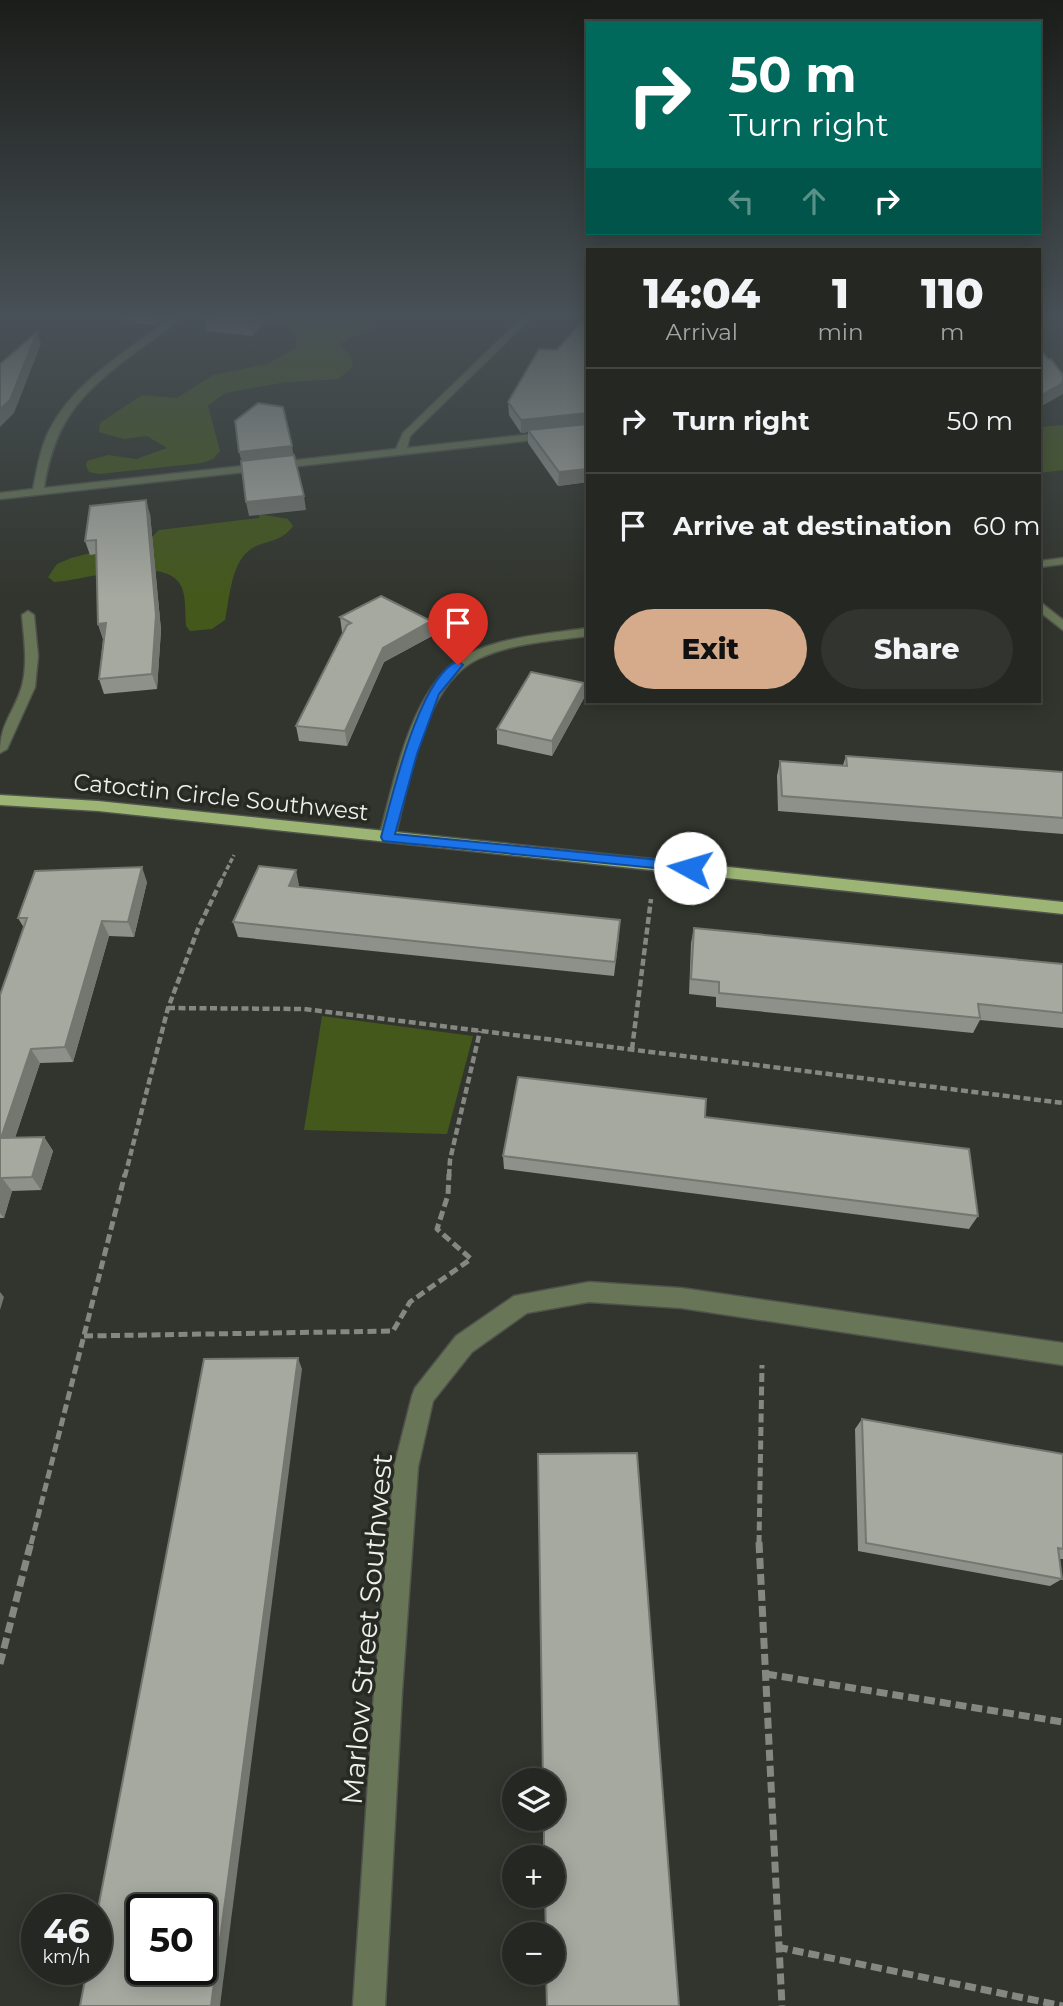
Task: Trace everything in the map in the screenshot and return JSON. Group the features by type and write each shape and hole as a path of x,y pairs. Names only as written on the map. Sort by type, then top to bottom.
{"main road":[{"name":"Catoctin Circle Southwest","path":"0,800 98,806 1063,908"}],"street":[{"path":"38,492 45,454 56,426 68,411"},
{"path":"400,453 406,435 431,411"},
{"path":"0,496 586,431"},
{"path":"1041,564 1063,561"},
{"path":"1041,607 1063,626"},
{"path":"0,749 28,687 32,656 28,615"},
{"path":"387,837 411,754 433,694 444,678 458,665 482,653 513,644 586,632"},
{"name":"Marlow Street Southwest","path":"369,2006 388,1692 406,1467 423,1396 464,1344 522,1303 589,1292 681,1298 1063,1354"}],"path":[{"path":"0,1664 168,1008 198,929 234,855"},
{"path":"632,1049 650,899"},
{"path":"168,1008 304,1009 1063,1103"},
{"path":"84,1336 393,1331 410,1302 471,1259 437,1228 448,1195 450,1160 480,1031"},
{"path":"762,1365 758,1519 782,2006"},
{"path":"766,1674 1063,1722"},
{"path":"777,1947 1063,2006"}],"green space":[{"path":"119,411 209,411 220,451 213,459 202,463 99,474 89,472 87,461 108,455 136,459 167,448 147,436 124,439 99,432 100,423"},
{"path":"1063,425 1063,470 1041,473 1041,427"},
{"path":"259,514 288,519 293,526 281,537 248,551 241,559 233,579 225,620 212,629 190,631 186,626 182,588 174,577 160,572 124,571 54,582 48,577 57,564 71,558 151,538 159,530 259,518"},
{"path":"322,1016 473,1036 447,1134 304,1130"}],"building":[{"path":"248,411 284,411 292,446 239,452 235,421"},
{"path":"514,411 586,411 586,413 521,420"},
{"path":"586,424 586,469 559,472 528,430"},
{"path":"294,455 304,496 246,502 241,461"},
{"path":"146,500 156,615 152,674 99,679 106,623 98,624 96,540 85,541 90,506"},
{"path":"381,596 431,621 383,648 345,731 296,726 347,625 351,623 340,617"},
{"path":"531,672 584,683 552,741 497,729"},
{"path":"846,756 1063,772 1063,818 782,796 780,761 847,766"},
{"path":"259,866 296,870 289,886 620,920 615,962 233,922"},
{"path":"142,867 128,922 102,921 65,1047 31,1049 1,1138 44,1137 32,1177 2,1178 0,1184 0,995 27,918 18,918 35,871"},
{"path":"694,928 1063,964 1063,1013 978,1004 980,1018 719,993 719,982 691,979"},
{"path":"518,1077 706,1099 705,1117 969,1149 978,1216 503,1156"},
{"path":"298,1358 217,1961 217,1894 126,1894 126,1985 214,1985 211,2006 80,2006 84,1985 112,1985 112,1894 101,1894 204,1359"},
{"path":"862,1419 1063,1454 1063,1549 1058,1548 1062,1579 866,1543"},
{"path":"637,1453 679,2006 547,2006 546,1985 565,1985 565,1922 546,1922 545,1908 565,1908 565,1845 544,1845 544,1831 565,1831 565,1768 543,1768 538,1454"}],"route":[{"path":"458,665 444,678 433,694 411,754 387,837 690,868"}]}
